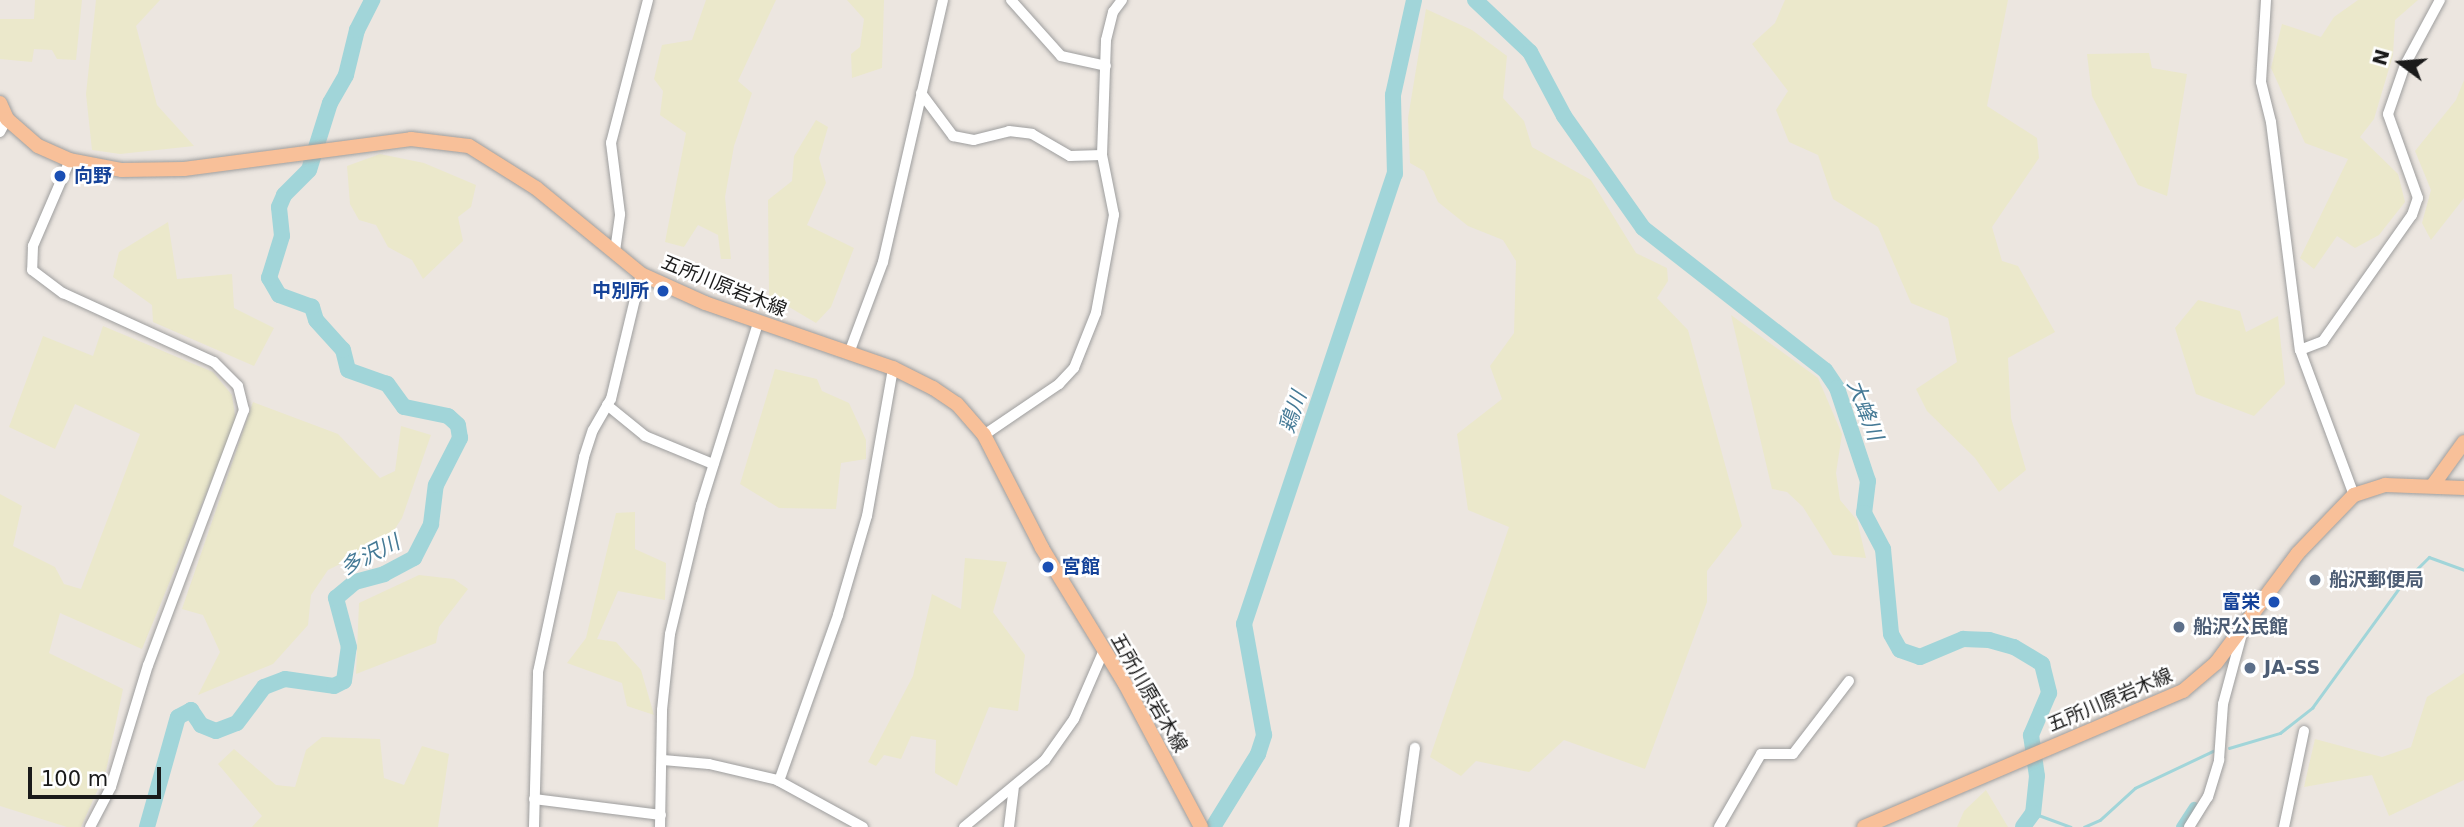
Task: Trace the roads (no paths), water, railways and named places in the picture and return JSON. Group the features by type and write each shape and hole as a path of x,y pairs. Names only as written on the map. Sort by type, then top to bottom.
{"main road":[{"name":"五所川原岩木線","path":"0,103 4,126 38,146 70,160 152,170 411,139 469,146 504,164 641,274 758,323 893,368 957,404 984,435 1042,548 1104,650 1200,826"},
{"path":"2433,485 2464,442"},
{"name":"五所川原岩木線","path":"1864,827 2004,765 2183,691 2217,663 2298,553 2354,495 2385,485 2464,488"}],"street":[{"path":"615,251 620,214 611,143 648,0"},
{"path":"849,353 883,262 943,0"},
{"path":"1012,0 1061,56 1106,66"},
{"path":"984,435 1059,384 1085,344 1096,313 1114,215 1102,155 1108,30 1113,12 1122,0"},
{"path":"2266,0 2261,82 2271,122 2300,350 2354,495"},
{"path":"2300,350 2323,341 2412,215 2418,198 2388,114 2405,65 2440,0"},
{"path":"921,93 953,136 974,140 1009,131 1032,134 1070,156 1102,155"},
{"path":"70,160 33,246 32,270 63,293 214,362 238,386 244,410 148,665 111,787 90,827"},
{"path":"534,827 538,672 584,457 607,405 641,274"},
{"path":"660,827 662,710 670,634 713,464 758,323"},
{"path":"779,781 838,615 867,516 893,368"},
{"path":"607,405 645,436 713,464"},
{"path":"2189,827 2208,797 2219,760 2223,704 2243,629"},
{"path":"964,827 1045,760 1074,719 1104,650"},
{"path":"1719,827 1761,754 1793,754 1849,681"},
{"path":"2284,827 2304,731"},
{"path":"1404,827 1415,748"},
{"path":"663,760 709,764 779,781 863,827"},
{"path":"1009,827 1014,788"},
{"path":"534,799 661,815"}],"waterway":[{"name":"多沢川","path":"147,827 178,717 191,710 201,725 216,731 237,723 264,687 285,679 334,686 344,681 349,647 336,598 355,582 384,574 414,558 431,524 436,485 460,438 458,425 448,416 404,407 387,384 348,370 343,350 316,320 312,307 279,295 269,278 282,236 279,207 284,195 309,170 330,103 346,75 357,30 372,0"},
{"name":"鶏川","path":"1213,827 1258,754 1264,735 1244,624 1395,174 1393,95 1414,0"},
{"name":"大蜂川","path":"1475,0 1530,52 1564,116 1643,228 1825,370 1837,388 1868,481 1864,513 1883,549 1891,634 1900,650 1920,657 1963,639 1989,640 2014,647 2042,664 2049,693 2031,735 2037,776 2033,813 2023,827"},
{"path":"2229,748 2280,733 2312,708 2402,584 2429,557 2464,570"},
{"path":"2084,827 2100,820 2135,788 2213,751"},
{"path":"2181,827 2194,807"},
{"path":"2033,813 2071,827"}],"place":[{"name":"向野","path":"60,176"},
{"name":"中別所","path":"663,291"},
{"name":"宮館","path":"1048,567"},
{"name":"船沢郵便局","path":"2315,580"},
{"name":"富栄","path":"2274,602"},
{"name":"船沢公民館","path":"2179,627"},
{"name":"JA-SS","path":"2250,668"}]}
